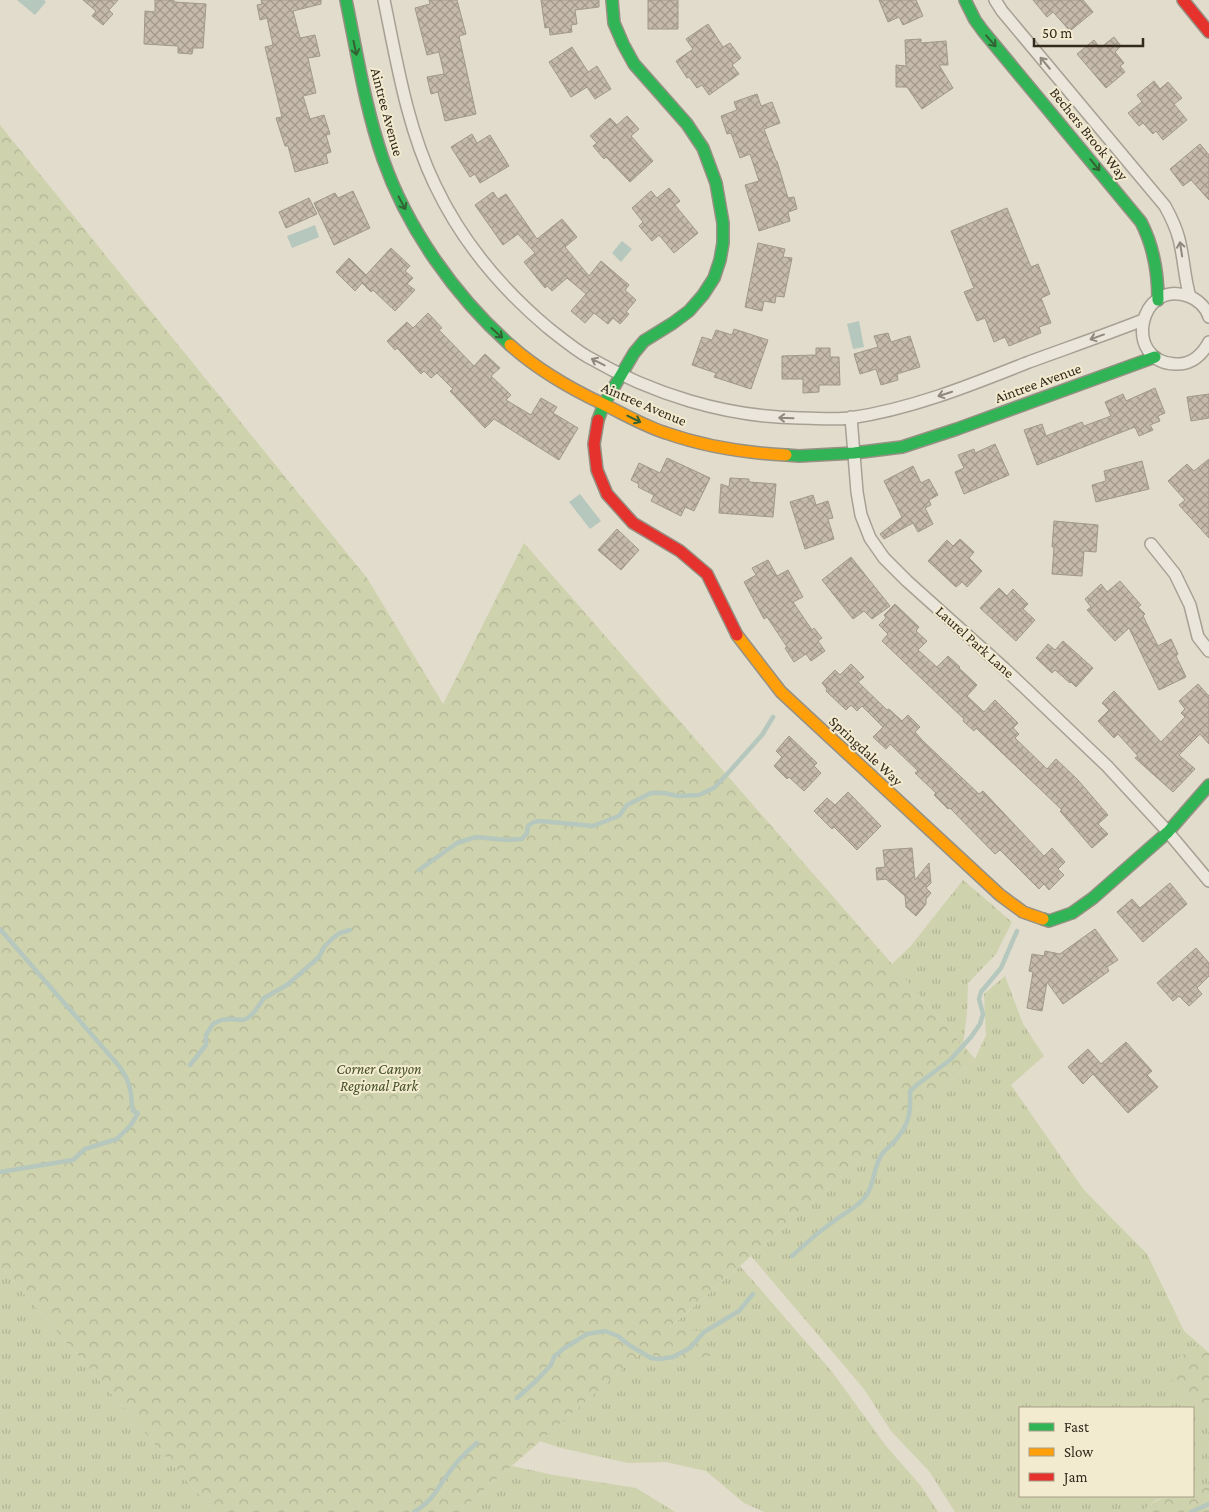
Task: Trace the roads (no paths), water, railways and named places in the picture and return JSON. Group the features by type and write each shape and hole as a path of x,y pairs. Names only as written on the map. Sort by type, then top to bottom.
{"street":[{"name":"Aintree Avenue","path":"346,0 371,120 383,159 399,199 424,243 450,281 489,326 519,353 547,374 572,389 639,422 665,433 698,442 764,454 799,456 854,453 902,447 958,429 1155,357"},
{"name":"Aintree Avenue","path":"384,0 411,124 435,186 455,221 495,276 529,311 586,356 642,384 679,398 748,414 781,418 852,418 902,407 960,389 1143,320"},
{"name":"Springdale Way","path":"612,0 614,23 634,64 687,124 703,148 716,183 723,243 714,278 703,295 689,311 674,323 644,341 634,353 604,404 594,444 597,470 607,494 633,523 680,551 707,574 739,639 781,692 1000,895 1024,912 1049,921 1072,912 1093,898 1168,832 1209,785"},
{"name":"Bechers Brook Way","path":"965,0 975,20 984,32 1142,222 1153,246 1156,260 1158,300"},
{"name":"Bechers Brook Way","path":"995,0 1013,25 1164,206 1171,217 1180,240 1185,281 1190,297"},
{"path":"1183,0 1209,32"},
{"path":"1207,348 1196,358 1186,363 1165,362 1155,357 1148,350 1142,331 1143,320 1151,305 1166,296 1174,294 1190,297 1205,306 1209,317"},
{"name":"Laurel Park Lane","path":"852,418 857,492 862,515 870,538 884,558 1006,669 1107,766 1168,832 1209,881"},
{"path":"1152,544 1175,574 1190,605 1198,637 1209,651"}],"waterway":[{"path":"419,870 457,843 476,837 506,840 522,839 527,833 528,826 540,821 593,826 619,816 627,805 651,793 678,796 699,795 714,788 762,735 773,717"},
{"path":"0,929 119,1066 130,1086 133,1111 138,1113 131,1125 117,1139 85,1149 73,1160 0,1172"},
{"path":"190,1065 206,1045 206,1035 213,1024 221,1020 243,1020 248,1018 264,998 287,985 319,957 324,947 333,938 340,933 350,930"},
{"path":"792,1256 822,1230 859,1204 866,1196 879,1159 906,1125 910,1106 910,1091 950,1060 980,1024 983,1014 979,999 981,992 1001,968 1017,931"},
{"path":"517,1398 551,1365 554,1357 587,1334 605,1331 618,1336 651,1358 673,1357 690,1348 704,1332 739,1311 753,1294"},
{"path":"414,1512 430,1499 454,1465 477,1443"},
{"path":"1191,1512 1209,1504"}],"park label":[{"name":"Corner Canyon Regional Park","path":"379,1078"}]}
